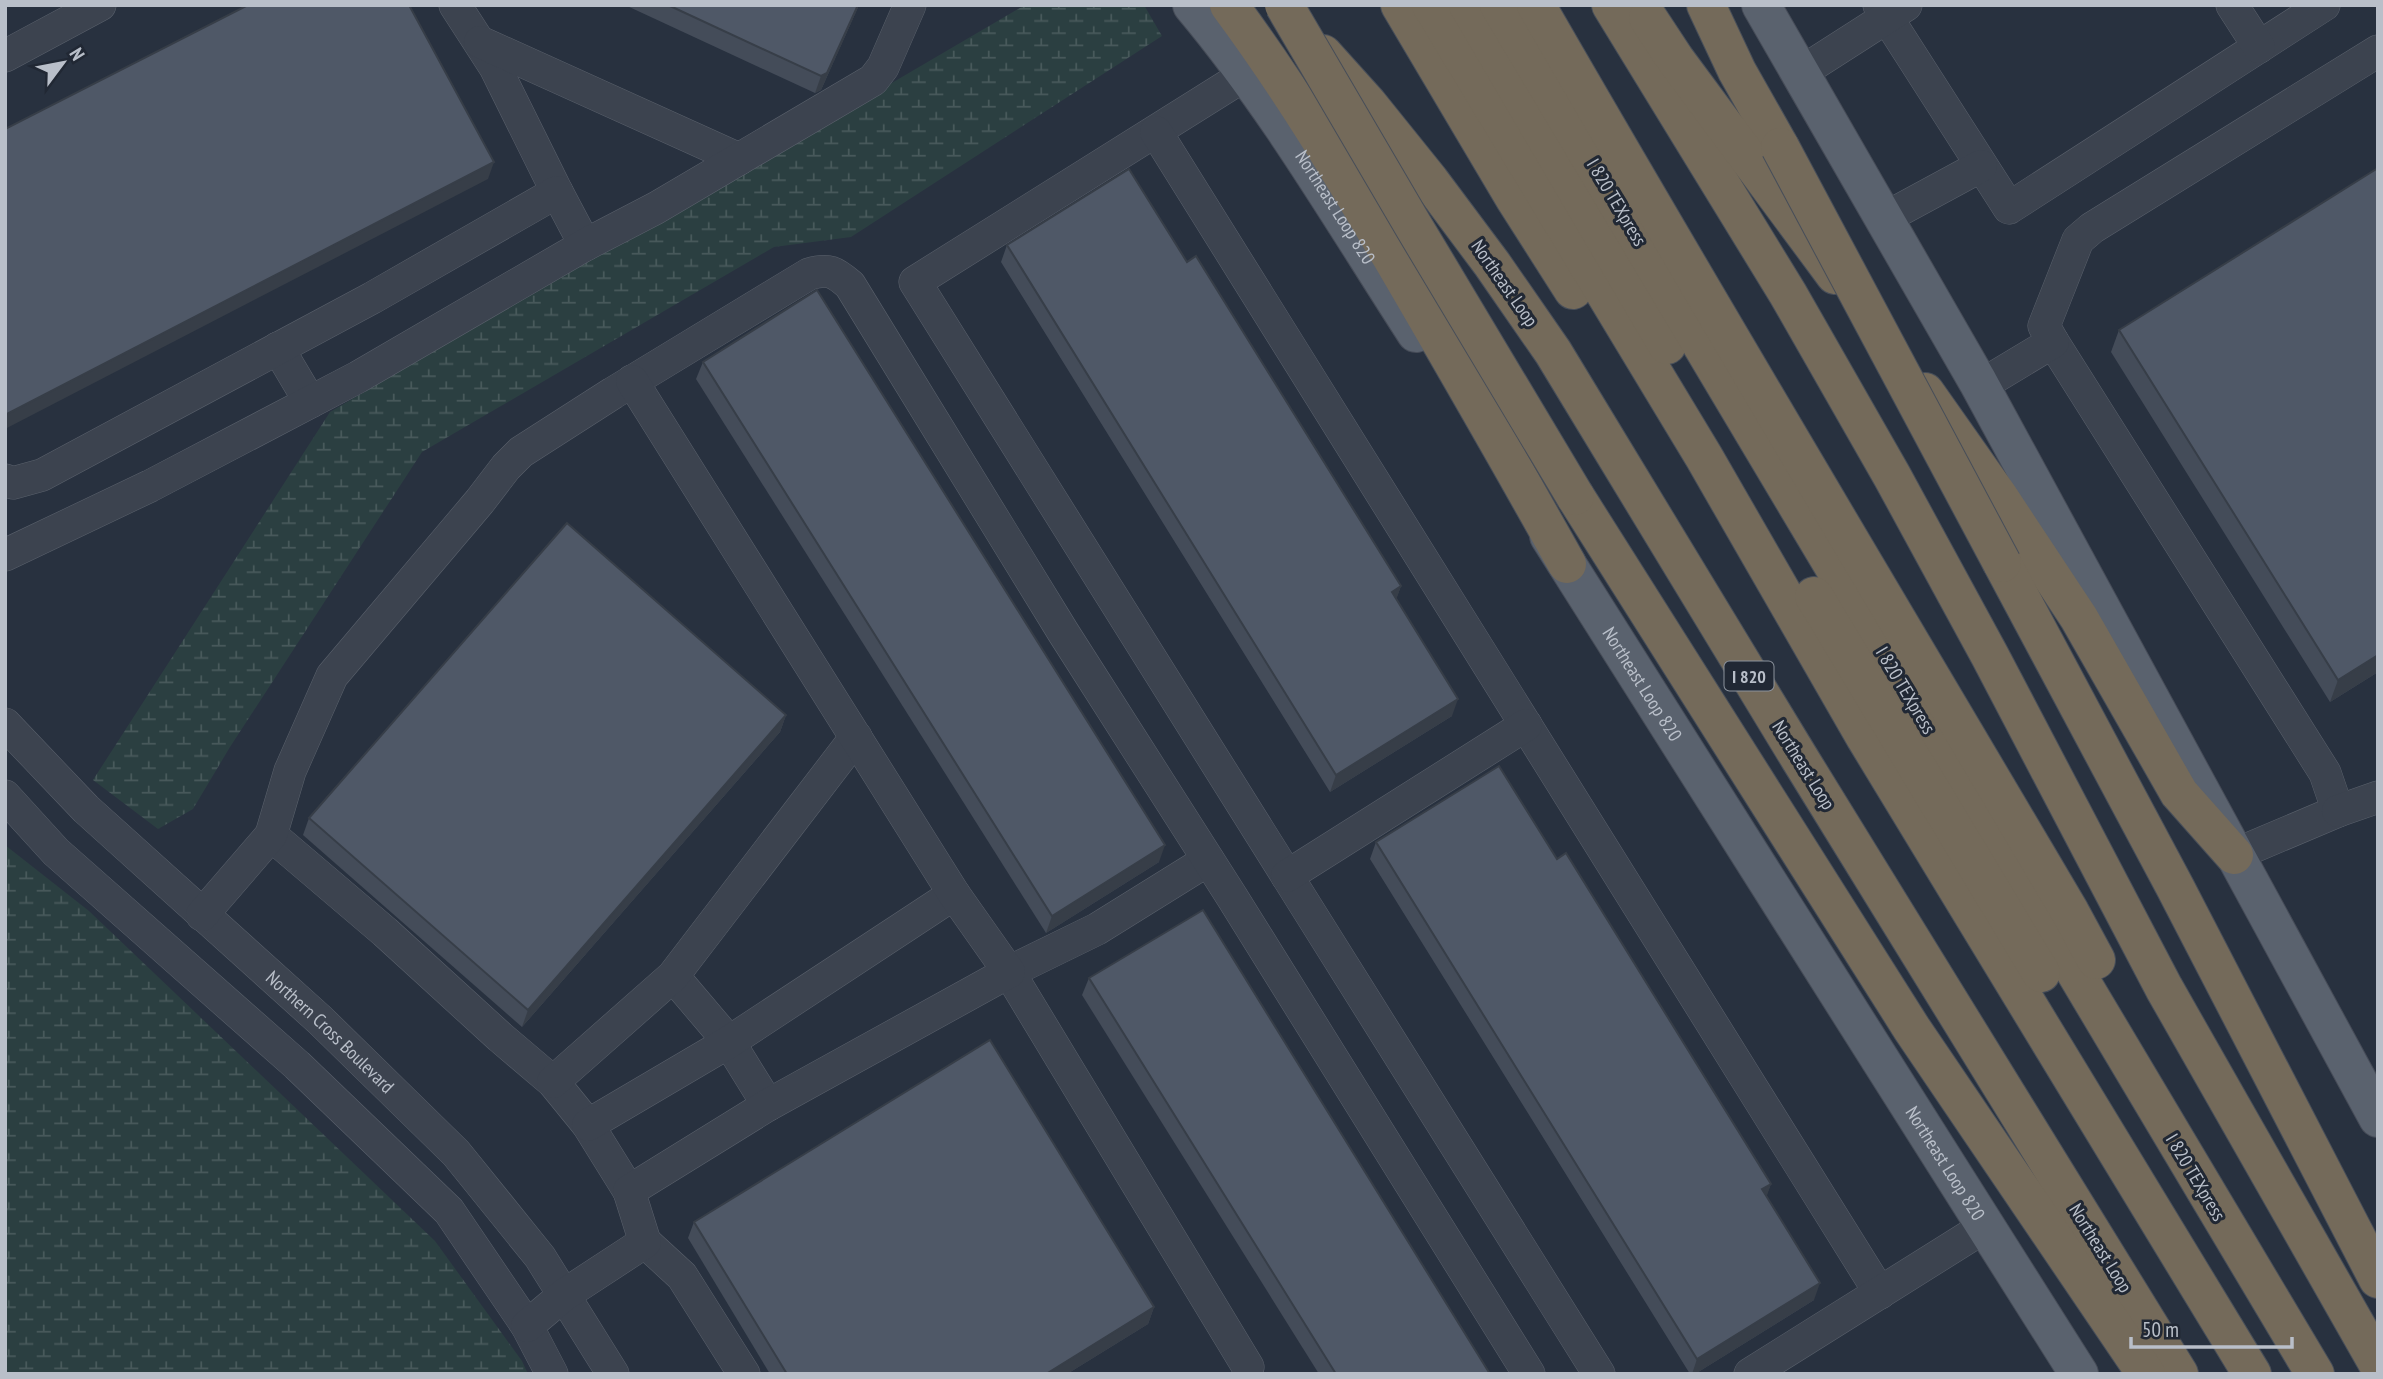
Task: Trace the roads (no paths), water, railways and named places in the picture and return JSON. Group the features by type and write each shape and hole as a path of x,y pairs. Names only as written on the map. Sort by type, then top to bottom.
{"highway":[{"path":"1229,5 1294,99 1349,186 1567,564"},
{"path":"1282,5 1575,496 1912,1029 2146,1374"},
{"name":"Northeast Loop","path":"1282,5 1368,104 1430,181 1553,352 2179,1374"},
{"path":"1399,5 1515,199 1694,478 1865,737"},
{"path":"1431,5 1704,457 1865,737 2252,1374"},
{"name":"I 820 TEXpress","path":"1468,5 1897,737 2283,1374"},
{"name":"I 820 TEXpress","path":"1499,5 2315,1374"},
{"path":"1536,5 1669,237 1732,338 2070,912 2225,1198 2245,1259"},
{"path":"1558,5 1654,170 1714,283 1732,338"},
{"path":"1611,5 1788,294 1892,476 2164,988 2378,1364"},
{"path":"1640,5 1675,59 1992,486 2079,618 2179,793 2234,855"},
{"path":"1682,5 1737,71"},
{"path":"1706,5 1737,71 2175,887 2378,1279"}],"main road":[{"name":"Northeast Loop 820","path":"1192,5 1271,110 1567,564 2079,1374"},
{"path":"1761,5 1980,386 2378,1118"}],"street":[{"path":"5,56 100,5"},
{"path":"455,5 495,67 585,245"},
{"path":"5,555 150,486 358,377 585,245 656,208 873,80 883,67 911,5"},
{"path":"2232,5 2259,47"},
{"path":"1800,73 1891,9 1981,166 2009,208 2324,5"},
{"path":"480,42 739,159"},
{"path":"2338,811 2325,773 2044,326 2078,240 2092,228 2378,51"},
{"path":"1245,75 915,282 1599,1374"},
{"path":"1156,132 1880,1293"},
{"path":"1885,218 1981,166"},
{"path":"5,480 13,483 42,475 372,298 557,192"},
{"path":"202,915 271,835 290,771 332,676 506,467 521,452 632,381 809,274 824,270 839,274 850,285 1063,632 1529,1374"},
{"path":"1980,386 2053,342"},
{"path":"278,348 310,402"},
{"path":"632,381 954,894 1009,972 1246,1371"},
{"name":"Northern Cross Boulevard","path":"5,724 86,809 320,1020 456,1153 540,1257 613,1374"},
{"path":"1287,876 1526,725"},
{"path":"553,1082 673,976 856,737"},
{"path":"5,796 56,852 297,1065 449,1211 527,1326 551,1374"},
{"path":"2234,855 2378,797"},
{"path":"271,835 385,932 553,1082 588,1125 629,1191 645,1242 682,1276 744,1374"},
{"path":"629,1191 768,1105 1009,972 1097,929 1208,860"},
{"path":"588,1125 729,1042 954,894"},
{"path":"673,976 729,1042 768,1105"},
{"path":"1750,1374 1986,1226"},
{"path":"527,1326 564,1295 645,1242"}]}
